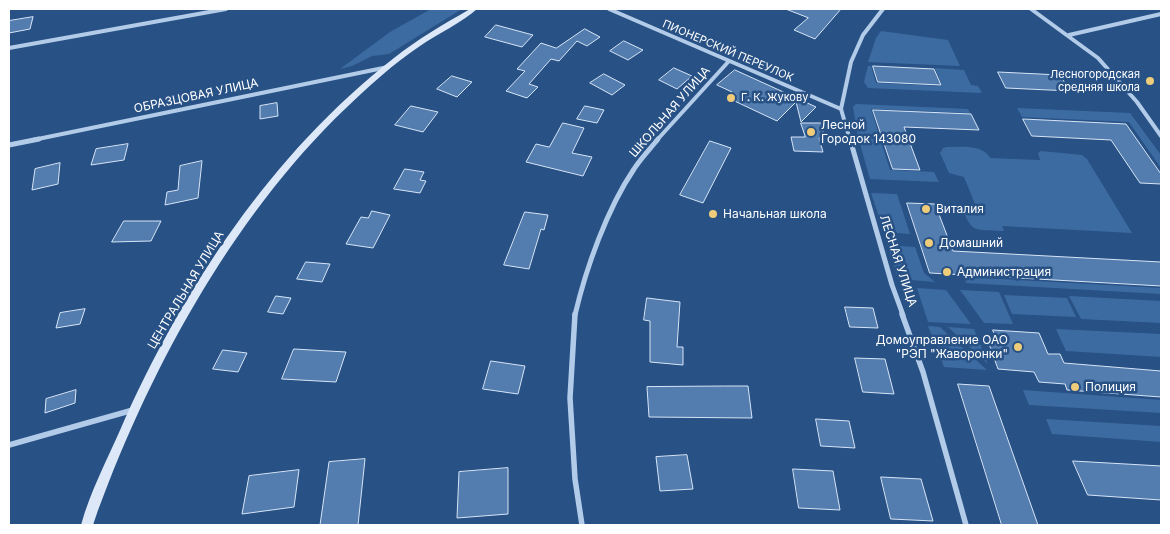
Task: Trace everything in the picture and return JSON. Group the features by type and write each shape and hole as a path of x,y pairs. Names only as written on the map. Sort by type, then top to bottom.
{"street":[{"path":"9,48 226,9"},
{"name":"ЦЕНТРАЛЬНАЯ УЛИЦА","path":"87,525 133,410 165,347 212,266 261,196 352,97 388,66 418,44 474,9"},
{"name":"ПИОНЕРСКИЙ ПЕРЕУЛОК","path":"609,9 841,110"},
{"name":"ЛЕСНАЯ УЛИЦА","path":"883,9 863,35 851,62 841,110 892,285 923,372 966,525"},
{"path":"1030,9 1069,35 1098,58 1137,102 1161,136"},
{"path":"1069,35 1161,14"},
{"name":"ШКОЛЬНАЯ УЛИЦА","path":"582,525 574,479 570,398 574,318 582,284 614,203 634,168 671,123 729,61"},
{"name":"ОБРАЗЦОВАЯ УЛИЦА","path":"9,144 388,66"},
{"path":"9,445 133,410"}],"shaded area":[{"path":"431,9 462,9 389,54 372,56 352,66 340,69 390,32"},
{"path":"881,31 948,40 960,66 868,62 876,38"},
{"path":"868,66 871,66 876,83 942,86 935,68 964,70 971,85 978,86 982,93 868,88 864,82"},
{"path":"856,104 968,109 970,113 871,109 890,170 934,172 939,182 870,179 858,137 853,107"},
{"path":"1017,108 1130,113 1161,155 1161,168 1129,122 1022,117"},
{"path":"943,148 977,148 990,158 1040,160 1038,153 1041,151 1082,155 1087,159 1132,233 1002,226 1004,231 976,229 969,222 961,206 975,204 964,177 949,173 940,153"},
{"path":"871,193 897,194 910,234 884,232"},
{"path":"887,245 915,247 924,273 935,282 898,279"},
{"path":"964,277 1161,288 1161,294 966,283"},
{"path":"917,288 946,290 971,324 928,322"},
{"path":"960,290 999,292 1013,324 984,323"},
{"path":"1004,295 1067,298 1076,317 1012,314"},
{"path":"1069,296 1161,301 1161,323 1081,319"},
{"path":"928,326 940,327 987,370 944,367"},
{"path":"948,327 974,329 988,364"},
{"path":"1056,329 1161,334 1161,357 1066,351"},
{"path":"1023,390 1161,400 1161,413 1029,405"},
{"path":"1046,419 1161,426 1161,442 1052,434"}],"building":[{"path":"786,9 841,9 815,39 794,30 808,18"},
{"path":"33,17 30,29 9,33 9,21"},
{"path":"496,25 533,35 522,47 485,37"},
{"path":"585,29 600,37 587,46 577,41 559,61 551,59 529,84 538,87 527,98 506,91 525,71 517,69 541,43 556,48"},
{"path":"624,41 643,50 628,60 610,51"},
{"path":"873,66 934,69 941,85 878,82"},
{"path":"674,68 692,76 677,89 659,80"},
{"path":"735,70 816,107 801,122 796,102 777,121 726,97 732,92 717,85"},
{"path":"998,72 1060,75 1070,91 1006,88"},
{"path":"604,74 625,85 612,95 590,83"},
{"path":"452,76 472,82 457,97 437,89"},
{"path":"277,103 278,116 260,119 260,106"},
{"path":"411,106 438,112 423,132 395,125"},
{"path":"585,106 604,110 597,123 577,119"},
{"path":"873,110 971,114 979,130 904,127 920,170 893,169"},
{"path":"1023,119 1126,124 1161,174 1161,184 1140,183 1111,140 1032,136"},
{"path":"563,123 584,128 572,153 592,157 583,176 526,162 536,144 549,147"},
{"path":"801,123 821,123 825,138 819,138 823,152 794,151 791,137 805,137"},
{"path":"710,141 731,148 703,203 680,195"},
{"path":"128,144 124,160 91,165 96,149"},
{"path":"202,161 198,198 165,205 167,192 178,190 180,166"},
{"path":"60,163 58,184 32,190 35,169"},
{"path":"405,169 424,172 420,180 426,181 420,193 394,189"},
{"path":"907,203 935,204 953,251 1161,262 1161,286 930,273"},
{"path":"372,211 390,215 373,248 346,244 361,217 368,218"},
{"path":"525,212 548,215 544,230 541,229 529,269 504,265"},
{"path":"124,221 161,221 151,241 112,242"},
{"path":"306,262 330,264 322,282 297,279"},
{"path":"276,296 291,298 283,314 268,312"},
{"path":"647,298 680,302 677,347 683,347 683,365 650,362 650,321 644,320"},
{"path":"845,307 873,308 878,328 850,327"},
{"path":"85,309 80,324 56,328 60,313"},
{"path":"993,330 1039,333 1048,354 1060,354 1064,363 1161,371 1161,397 1067,390 1065,384 1039,382 1034,372 998,369 988,341 997,342"},
{"path":"294,349 346,352 336,382 282,379"},
{"path":"223,350 247,353 238,372 213,369"},
{"path":"855,358 885,359 894,394 863,392"},
{"path":"491,361 525,366 518,394 483,389"},
{"path":"958,384 989,386 1038,525 1002,525"},
{"path":"748,386 752,418 649,417 647,387"},
{"path":"76,390 75,403 45,413 46,399"},
{"path":"816,419 849,421 855,448 821,446"},
{"path":"687,455 693,489 660,491 656,457"},
{"path":"365,459 358,525 320,525 329,462"},
{"path":"1073,461 1161,466 1161,500 1088,495"},
{"path":"508,468 508,514 457,518 459,472"},
{"path":"793,469 833,471 840,510 799,508"},
{"path":"299,470 294,507 242,514 249,476"},
{"path":"881,477 921,479 933,521 891,519"}],"place":[{"name":"Лесногородская средняя школа","path":"1150,81"},
{"name":"Г. К. Жукову","path":"731,98"},
{"name":"Лесной Городок 143080","path":"811,132"},
{"name":"Виталия","path":"926,209"},
{"name":"Начальная школа","path":"713,214"},
{"name":"Домашний","path":"929,243"},
{"name":"Администрация","path":"947,272"},
{"name":"Домоуправление ОАО \"РЭП \"Жаворонки\"","path":"1018,347"},
{"name":"Полиция","path":"1075,387"}]}
